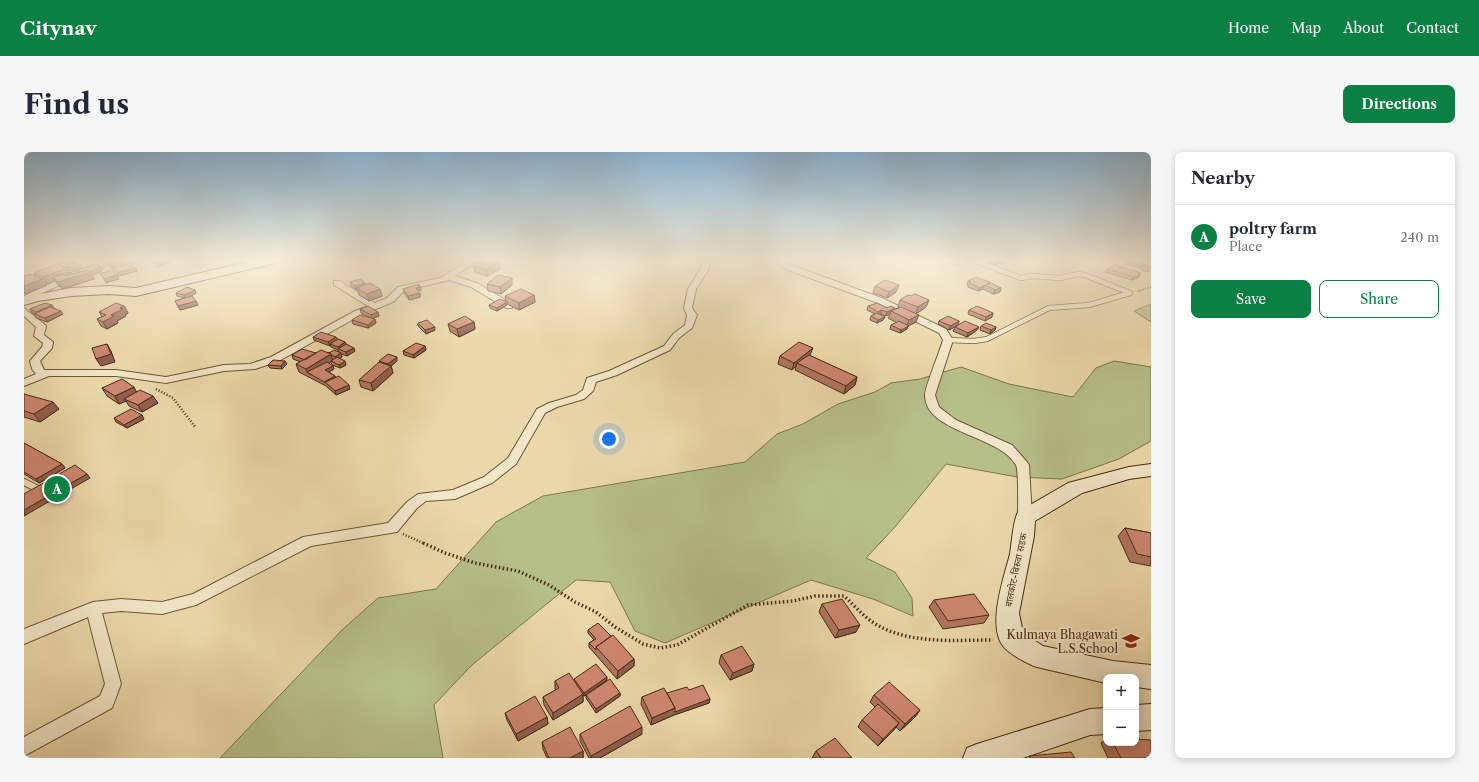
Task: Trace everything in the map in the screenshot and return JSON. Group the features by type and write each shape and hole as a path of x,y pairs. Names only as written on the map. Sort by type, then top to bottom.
{"main road":[{"path":"24,300 71,292 109,290 136,292 156,288"},
{"path":"1025,517 1075,488 1129,473 1151,470"},
{"name":"बालकोट-बिरुवा सडक","path":"1012,639 1007,613 1024,536 1025,517"},
{"path":"1012,639 1037,656 1113,674 1151,677"},
{"path":"1139,718 1151,717"},
{"path":"977,758 1041,740 1090,722 1103,721"}],"street":[{"path":"24,300 47,288"},
{"path":"345,288 374,306"},
{"path":"24,384 45,374 116,373 166,380 183,378 224,368 251,367 261,364 302,344 358,313 390,300 401,289 405,288"},
{"path":"479,288 509,306"},
{"path":"24,637 35,631 93,608 121,605 162,608 196,599 308,541 392,528 412,505 423,497 455,494 488,480 512,461 541,411 553,405 580,397 588,391 591,380 613,373 667,348 676,336 689,326 692,315 688,308 692,288"},
{"path":"846,288 881,301 943,331 948,340 930,395 934,409 952,423 1008,448 1023,465 1025,517"},
{"path":"24,311 41,326 39,336 48,342 47,348 35,361 37,369 45,374"},
{"path":"24,747 106,702 113,684 93,608"}],"lane":[{"path":"1116,288 1130,294"},
{"path":"948,340 974,341 987,339 1049,308 1089,305 1130,294"},
{"path":"24,482 36,488"}],"path":[{"path":"1130,294 1147,288"},
{"path":"144,378 159,393 173,398 196,428"},
{"path":"392,528 445,553 495,568 518,571 549,584 575,602 596,612 615,627 643,644 660,648 677,645 748,605 793,601 815,596 844,596 871,621 896,634 963,641 985,639 999,641 1012,639"}],"green space":[{"path":"1151,304 1151,322 1134,311"},
{"path":"1114,361 1151,367 1151,441 1119,459 1062,479 1017,477 946,464 895,527 866,558 895,572 912,598 913,616 873,599 811,580 665,643 635,631 610,582 576,580 472,665 434,705 443,758 220,758 342,630 378,598 436,589 496,522 543,496 745,462 777,434 803,424 838,404 875,392 891,383 920,379 961,367 1009,384 1073,397 1096,368"}],"building":[{"path":"185,288 195,290 184,295 176,293"},
{"path":"357,288 380,289 367,294"},
{"path":"416,288 420,293 408,296 403,289"},
{"path":"880,288 894,288 889,292"},
{"path":"521,289 534,295 519,303 505,296"},
{"path":"915,294 929,300 918,307 900,300 908,295 911,296"},
{"path":"192,296 196,301 178,306 175,301"},
{"path":"500,299 507,302 497,308 489,305"},
{"path":"45,303 52,305 36,312 30,309"},
{"path":"116,303 124,306 120,308 123,309 111,315 114,316 103,322 97,319 106,315 99,312"},
{"path":"877,303 887,308 891,306 895,308 887,312 882,310 878,312 868,306"},
{"path":"368,306 378,312 371,315 360,309"},
{"path":"977,306 993,313 986,317 969,310"},
{"path":"50,307 61,311 45,318 34,314"},
{"path":"901,307 919,315 909,320 891,311"},
{"path":"877,313 885,317 878,320 871,316"},
{"path":"360,315 375,319 368,325 352,320"},
{"path":"465,316 474,322 457,329 448,324"},
{"path":"948,316 959,321 951,326 939,321"},
{"path":"427,320 435,327 425,330 418,323"},
{"path":"899,321 909,326 901,330 891,325"},
{"path":"965,321 979,327 968,333 955,327"},
{"path":"986,323 996,327 991,330 981,326"},
{"path":"321,332 336,337 328,342 313,337"},
{"path":"338,339 345,342 338,347 330,344"},
{"path":"799,342 813,348 794,363 780,356"},
{"path":"416,343 425,346 413,355 403,351"},
{"path":"107,344 111,354 96,359 92,348"},
{"path":"346,344 354,348 346,352 338,349"},
{"path":"302,349 316,353 305,360 292,355"},
{"path":"321,350 331,354 306,369 296,364"},
{"path":"334,350 341,353 335,357 329,353"},
{"path":"388,354 397,357 388,364 379,361"},
{"path":"809,355 857,377 846,386 797,363"},
{"path":"337,357 345,361 339,365 331,361"},
{"path":"273,360 285,361 281,366 268,365"},
{"path":"327,362 333,366 325,370 335,376 324,382 307,372"},
{"path":"379,362 391,366 371,383 359,380"},
{"path":"339,376 349,385 335,391 325,382"},
{"path":"122,379 134,387 115,396 102,388"},
{"path":"140,390 153,396 138,405 124,399"},
{"path":"24,394 53,402 34,414 24,411"},
{"path":"131,409 142,415 124,425 114,418"},
{"path":"24,443 62,464 36,479 24,472"},
{"path":"75,465 87,474 24,510 24,494"},
{"path":"1125,528 1151,533 1151,557 1137,554"},
{"path":"974,594 989,615 948,621 934,600"},
{"path":"842,599 860,625 839,630 822,604"},
{"path":"598,623 611,636 596,647 596,650 589,643 596,639 588,630"},
{"path":"613,635 634,659 618,671 596,647"},
{"path":"742,646 754,664 733,673 721,655"},
{"path":"596,664 607,677 584,693 574,679"},
{"path":"569,673 583,694 553,713 543,697 559,688 555,681"},
{"path":"610,679 620,693 596,709 586,695"},
{"path":"889,682 920,710 905,724 874,695"},
{"path":"703,685 710,699 675,712 675,708 667,693 687,687 689,690"},
{"path":"664,688 675,708 652,718 642,697"},
{"path":"535,696 547,717 516,734 505,713"},
{"path":"878,704 899,723 883,739 862,720"},
{"path":"630,706 642,727 591,756 580,734"},
{"path":"570,727 583,751 570,758 549,758 542,742"},
{"path":"835,738 852,758 821,758 816,751"},
{"path":"1139,739 1151,740 1151,758 1121,758 1115,746 1139,746"},
{"path":"1071,752 1075,758 1030,758 1029,756"}],"place":[{"name":"poltry farm","path":"57,489"},
{"name":"Kulmaya Bhagawati L.S.School","path":"1131,641"}]}
